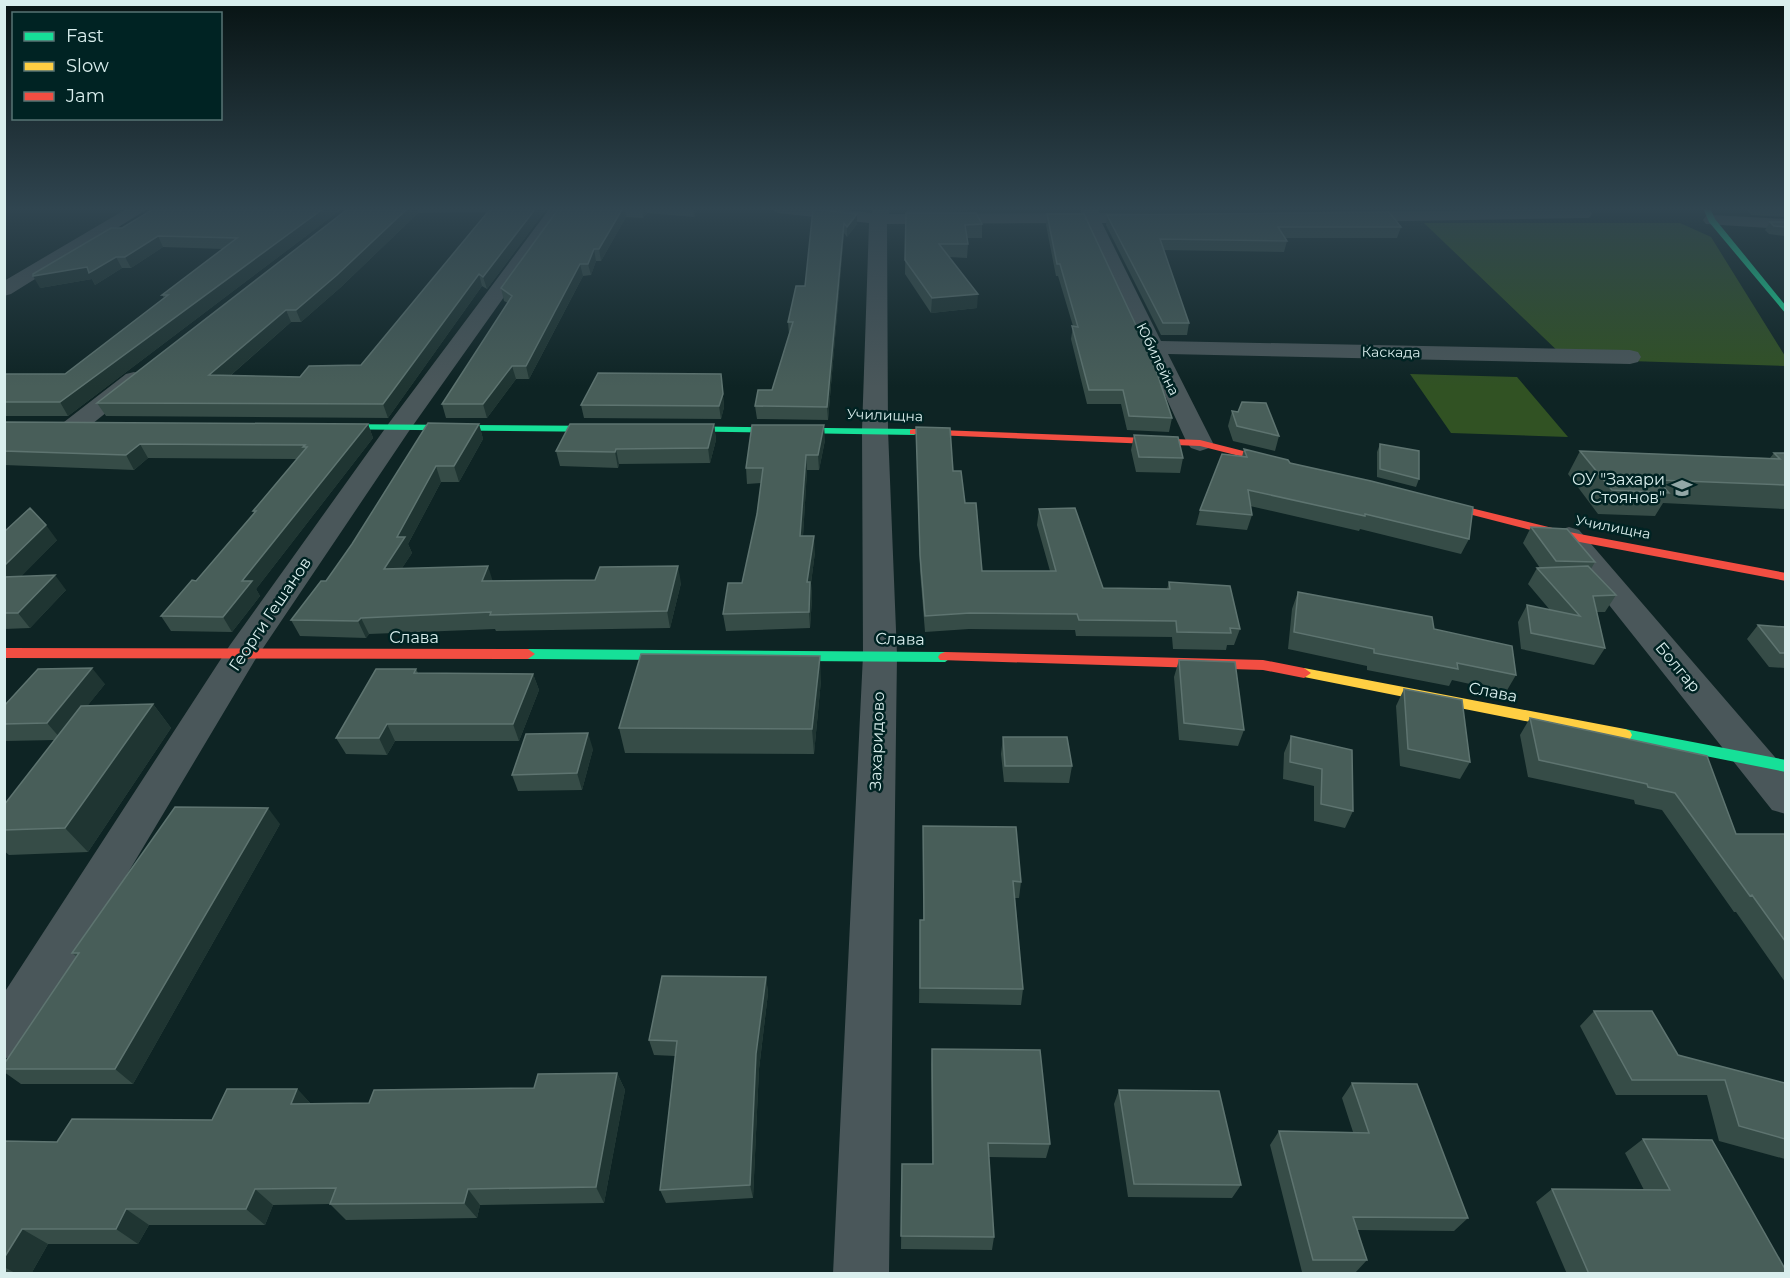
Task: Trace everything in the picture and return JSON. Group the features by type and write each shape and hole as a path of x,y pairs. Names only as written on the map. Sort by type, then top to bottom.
{"street":[{"path":"4,290 41,268"},
{"name":"Георги Гешанов","path":"4,1036 242,653 398,428 515,268"},
{"name":"Захаридово","path":"861,1274 880,655 875,430 879,268"},
{"name":"Юбилейна","path":"1115,268 1151,346 1200,443"},
{"path":"1751,268 1785,312"},
{"name":"Каскада","path":"1151,346 1630,357"},
{"path":"67,427 149,368"},
{"path":"67,427 96,427"},
{"path":"305,427 625,429"},
{"name":"Училищна","path":"660,429 875,430 1200,443 1304,469"},
{"name":"Училищна","path":"1419,498 1569,536 1785,577"},
{"name":"Болгар","path":"1569,536 1771,763 1785,799"},
{"name":"Слава","path":"4,653 880,655 1263,665 1771,763"}],"green space":[{"path":"1471,268 1730,268 1785,356 1785,366 1566,359"},
{"path":"1410,374 1517,377 1568,437 1451,433"}],"building":[{"path":"44,268 83,268 33,276"},
{"path":"87,268 98,268 89,273"},
{"path":"198,268 243,268 60,402 4,402 4,374 65,374 168,295 162,295"},
{"path":"272,268 345,268 296,310 286,310 209,375 300,377 309,366 361,365 442,268 490,268 483,277 479,274 383,404 97,403"},
{"path":"516,268 578,268 526,366 512,366 483,404 442,404 512,296 501,288"},
{"path":"807,268 840,268 827,407 755,406 758,390 772,390 793,322 788,322 796,286 805,286"},
{"path":"910,268 957,268 978,294 932,298"},
{"path":"1061,268 1109,268 1140,334 1148,346 1172,418 1129,416 1123,390 1089,390 1072,326 1078,327"},
{"path":"1134,268 1170,268 1189,323 1163,323"},
{"path":"598,373 721,374 723,394 719,406 581,405"},
{"path":"1242,402 1266,403 1279,436 1237,426 1232,411 1238,412"},
{"path":"4,422 368,424 242,581 252,581 223,617 161,616 192,580 196,581 256,511 253,511 307,447 303,447 305,445 140,444 126,455 4,451"},
{"path":"428,423 479,424 454,466 436,466 397,537 405,537 384,569 488,566 482,581 595,580 600,567 678,566 667,611 490,615 491,612 361,618 358,621 291,620 321,581 326,581 352,544"},
{"path":"570,424 714,424 708,448 616,449 615,452 556,451"},
{"path":"752,425 824,425 818,455 806,455 800,536 814,536 807,582 810,582 809,612 723,614 728,583 742,583 757,514 763,468 746,468"},
{"path":"916,427 950,428 953,471 961,471 965,503 976,503 982,571 1056,571 1039,509 1075,508 1103,588 1170,589 1169,582 1230,586 1240,629 1230,628 1231,633 1177,632 1176,621 1079,620 1077,614 970,613 925,616 920,555"},
{"path":"1134,435 1178,437 1183,458 1139,457"},
{"path":"1380,444 1419,451 1419,479 1380,469"},
{"path":"1244,449 1288,460 1290,463 1473,507 1469,539 1365,514 1365,516 1248,490 1252,515 1200,510 1222,454 1247,457"},
{"path":"1580,451 1780,459 1774,453 1785,453 1785,485 1658,480 1669,493 1612,490"},
{"path":"30,508 46,525 4,566 4,532"},
{"path":"1531,527 1567,529 1595,562 1556,561"},
{"path":"1588,566 1616,595 1593,596 1605,648 1531,633 1527,605 1580,616 1537,568"},
{"path":"55,575 18,613 4,613 4,577"},
{"path":"1298,592 1432,617 1434,629 1512,646 1516,675 1457,663 1458,669 1374,653 1374,649 1294,632"},
{"path":"1758,625 1785,627 1785,653 1780,653"},
{"path":"641,654 820,656 812,729 619,728"},
{"path":"1179,660 1235,662 1244,730 1184,723"},
{"path":"92,668 47,723 4,724 4,706 38,669"},
{"path":"376,669 416,669 414,673 533,674 513,724 387,724 379,738 336,738"},
{"path":"1404,689 1462,700 1470,762 1408,749"},
{"path":"153,704 65,828 4,830 4,805 81,706"},
{"path":"1530,718 1707,756 1736,834 1785,834 1785,941 1675,793 1648,787 1647,784 1539,760"},
{"path":"588,733 577,773 512,775 526,734"},
{"path":"1291,736 1352,750 1353,811 1321,804 1322,769 1290,762"},
{"path":"1003,737 1067,737 1072,766 1005,766"},
{"path":"175,807 268,808 115,1069 4,1069 4,1064 79,953 72,953"},
{"path":"923,826 1016,827 1021,882 1013,881 1023,989 920,988 920,920 924,920"},
{"path":"662,976 766,977 756,1054 750,1185 660,1190 677,1041 649,1040"},
{"path":"1594,1011 1652,1011 1678,1055 1785,1083 1785,1139 1739,1126 1725,1080 1632,1080"},
{"path":"932,1049 1040,1050 1050,1144 988,1143 994,1237 901,1236 902,1164 933,1164"},
{"path":"617,1073 596,1187 468,1189 464,1203 330,1204 336,1188 255,1189 246,1209 126,1209 116,1229 22,1229 4,1258 4,1141 57,1142 72,1119 212,1120 227,1089 297,1089 291,1104 369,1103 374,1090 534,1088 538,1074"},
{"path":"1352,1083 1417,1084 1468,1218 1353,1217 1367,1260 1313,1260 1279,1131 1369,1133"},
{"path":"1119,1090 1219,1091 1241,1185 1134,1184"},
{"path":"1643,1139 1712,1140 1785,1269 1785,1274 1589,1274 1552,1189 1670,1190"}],"traffic: fast":[{"path":"1750,268 1786,312"},
{"path":"324,427 612,429"},
{"path":"669,429 914,432"},
{"path":"528,654 945,657"},
{"path":"1625,735 1786,766"}],"traffic: slow":[{"path":"1304,673 1625,735"}],"traffic: jam":[{"path":"914,432 1200,443 1287,465"},
{"path":"1430,501 1569,536 1786,577"},
{"path":"4,653 528,654"},
{"path":"945,657 1263,665 1304,673"}],"place":[{"name":"ОУ \"Захари Стоянов\"","path":"1682,488"}]}
